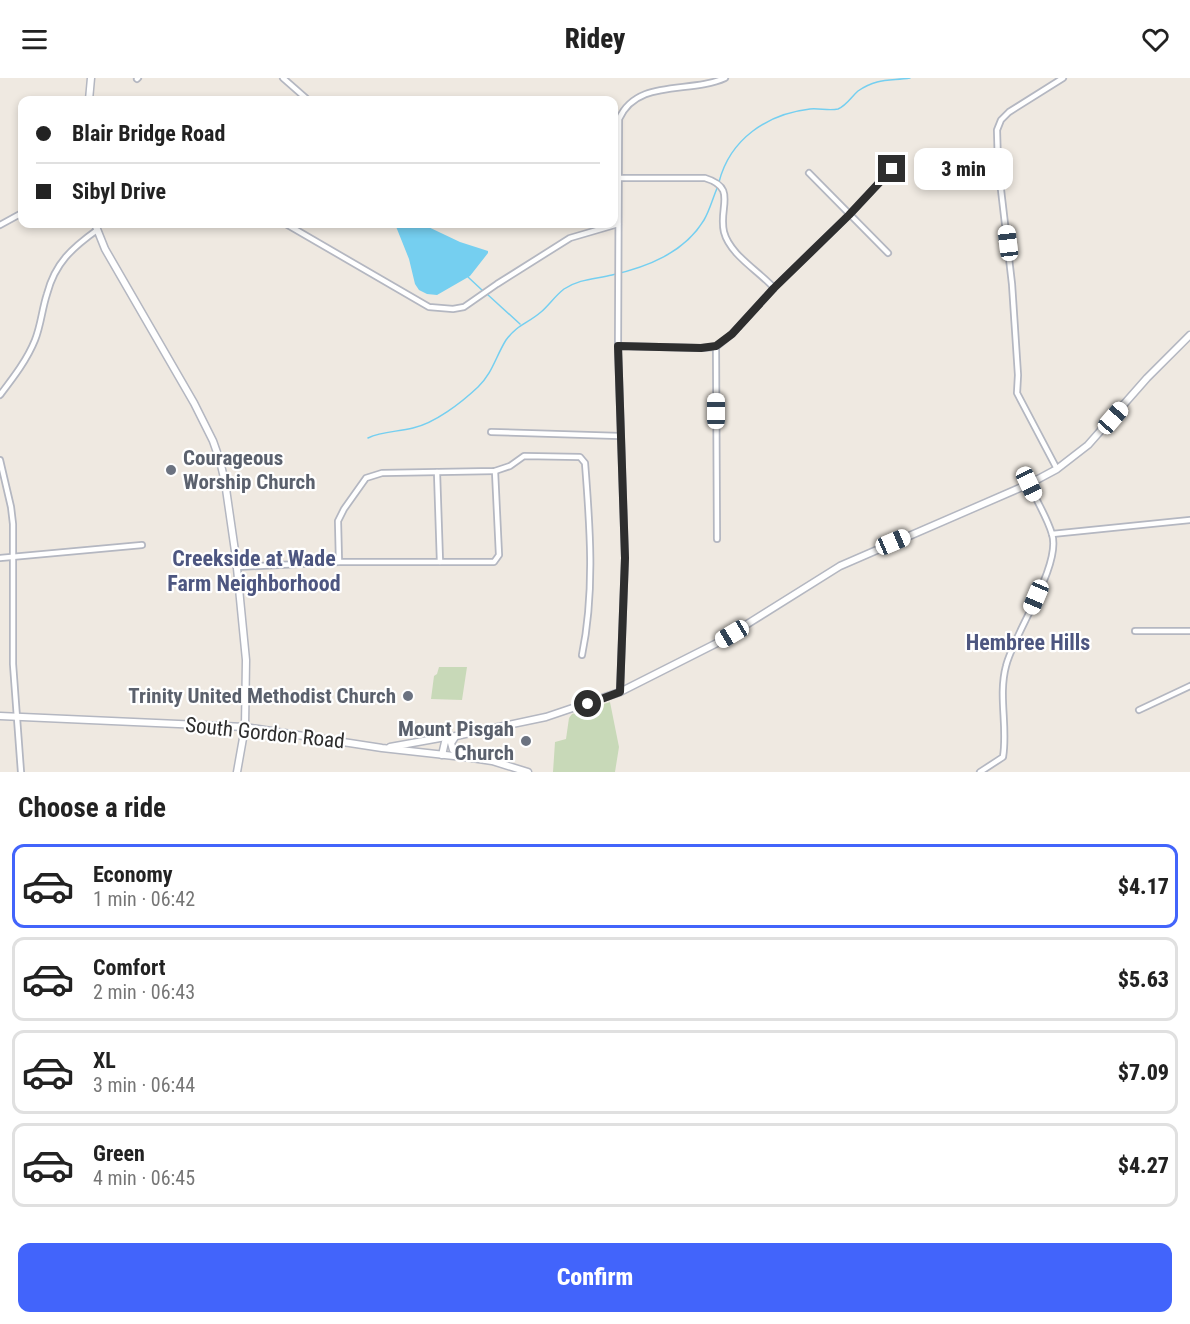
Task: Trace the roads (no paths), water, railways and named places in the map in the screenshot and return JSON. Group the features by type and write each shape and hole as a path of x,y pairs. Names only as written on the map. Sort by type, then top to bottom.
{"street":[{"path":"89,96 91,78"},
{"path":"283,78 303,96"},
{"path":"620,692 625,558 618,346 619,119 623,110 633,99 654,90 693,87 725,78"},
{"path":"1057,469 1017,393 1018,375 1012,284 998,164 997,130 1001,120 1009,112 1064,78"},
{"path":"618,346 701,348 716,346 732,334 774,288 849,215 892,169"},
{"path":"809,173 888,253"},
{"path":"618,178 705,178 717,181 723,188 725,197 722,219 727,239 734,249 774,288"},
{"path":"0,225 18,215"},
{"path":"0,395 17,373 34,343 46,294 55,272 75,246 95,228"},
{"path":"96,228 105,249 194,403 213,441 225,482 237,567 246,660 245,727 237,772"},
{"path":"293,228 429,307 453,309 464,307 570,238 604,228"},
{"path":"382,748 546,717 620,692 717,643 840,566 1029,484 1057,469 1088,445 1147,378 1190,335"},
{"path":"716,346 717,539"},
{"path":"491,432 620,436"},
{"path":"339,562 338,521 366,478 382,473 495,471 510,466 524,456 580,457 585,463 591,569 586,638 582,655"},
{"path":"0,460 11,507 15,556 13,664 21,772"},
{"path":"237,567 339,562 494,562 499,555 495,471"},
{"path":"437,472 440,562"},
{"path":"980,772 1003,757 1006,666 1051,558 1052,534 1029,484"},
{"path":"1052,534 1190,520"},
{"path":"0,558 142,545"},
{"path":"1135,631 1190,631"},
{"path":"1139,710 1190,686"},
{"name":"South Gordon Road","path":"0,716 18,715 245,727 382,748 492,761 528,772"},
{"path":"442,755 447,738 458,735"},
{"path":"458,735 452,739 453,750 465,753 472,758"}],"water":[{"path":"397,228 430,228 460,242 488,251 470,276 437,295 419,290 415,284 409,259"}],"waterway":[{"path":"719,182 724,167 741,141 765,123 794,112 810,109 838,109 858,91 871,84 910,78"},
{"path":"368,438 421,425 456,406 483,382 510,335 541,312 564,289 581,281 638,268 675,250 696,232 708,212 718,186"},
{"path":"468,277 483,291"},
{"path":"487,294 520,324"}],"place":[{"name":"Courageous Worship Church","path":"171,470"},
{"name":"Trinity United Methodist Church","path":"408,696"},
{"name":"Mount Pisgah Church","path":"526,741"}],"district":[{"name":"Creekside at Wade Farm Neighborhood","path":"254,570"},
{"name":"Hembree Hills","path":"1028,642"}]}
